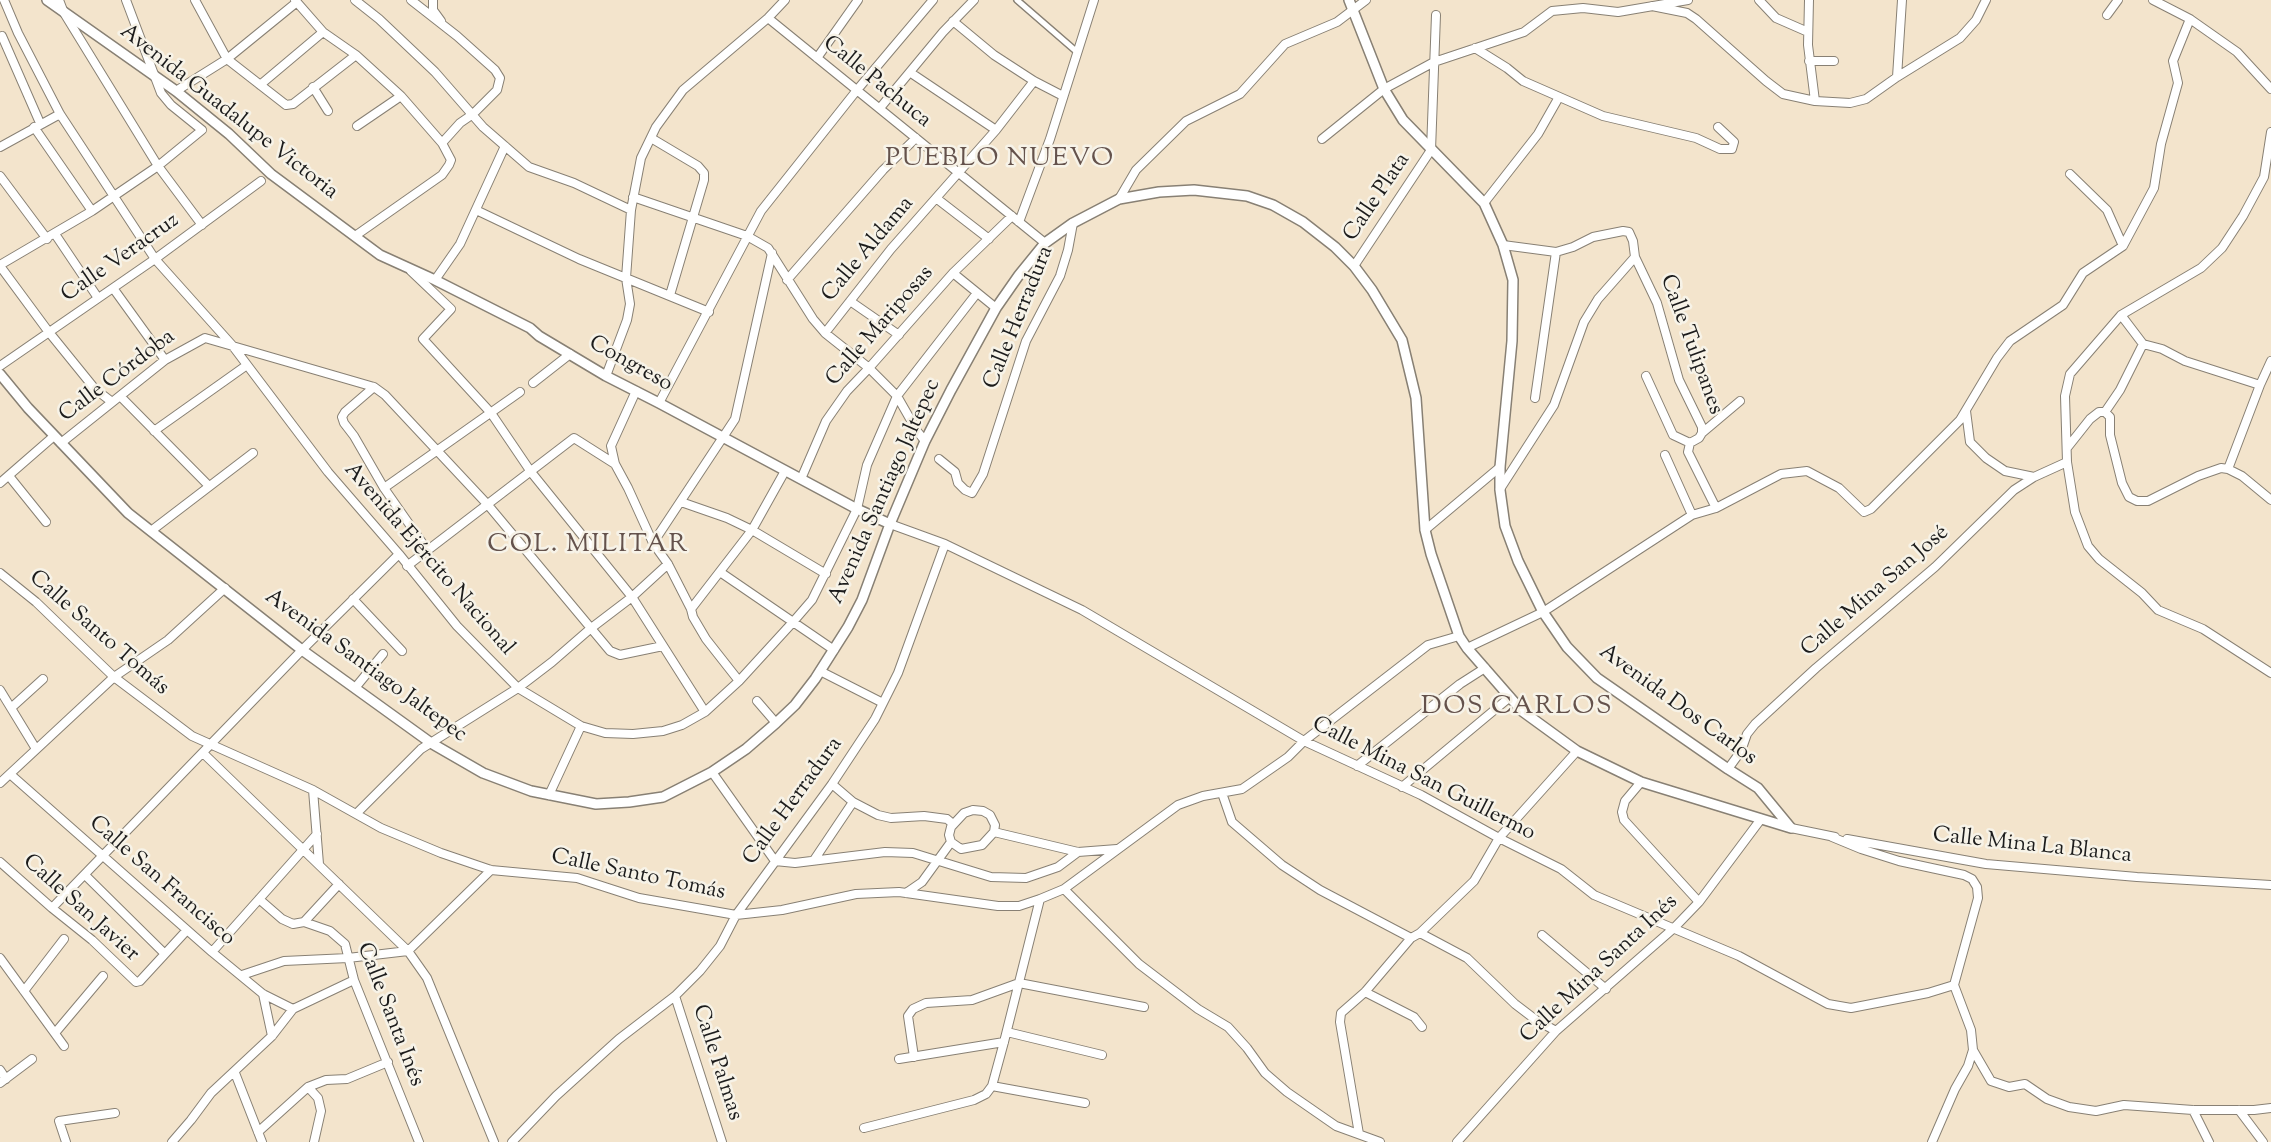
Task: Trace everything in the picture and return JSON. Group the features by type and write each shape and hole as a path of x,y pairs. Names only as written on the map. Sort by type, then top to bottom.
{"street":[{"name":"Avenida Ejército Nacional","path":"4,0 18,33 60,114 155,259 232,345 328,472 457,626 518,688 581,726 605,733 633,734 663,731 682,725 705,712 739,681 793,622 812,600 856,509 867,465 897,396 977,293"},
{"name":"Avenida Guadalupe Victoria","path":"47,0 176,91 229,134 271,174 355,236"},
{"path":"59,0 64,13 158,166 202,225"},
{"path":"112,402 95,389 48,331 0,265 92,211 158,166 202,130 171,105 161,93 126,0"},
{"path":"195,0 227,59 290,106 356,55"},
{"path":"355,0 379,19 435,72 483,127 529,167 574,183 631,210"},
{"path":"411,0 495,70 500,78 497,90 473,114 460,123 442,143"},
{"path":"433,0 433,10 443,25"},
{"path":"606,376 627,321 630,304 626,278 631,210 640,158 683,90 768,18 785,0"},
{"path":"817,58 858,0"},
{"path":"659,403 709,312 747,236 776,191 933,0"},
{"path":"880,108 953,21 974,0"},
{"path":"1017,0 1077,52"},
{"path":"1019,222 1064,96 1094,0"},
{"path":"1349,0 1384,89 1403,120 1484,202 1538,134 1559,97"},
{"path":"1119,199 1136,170 1186,121 1240,94 1285,44 1337,22 1366,0"},
{"path":"1322,139 1384,89 1434,62 1524,32 1552,11 1583,8 1618,12 1688,0"},
{"path":"1759,0 1776,18 1808,32"},
{"path":"1809,0 1809,61 1815,101"},
{"path":"1897,77 1902,0"},
{"path":"1652,6 1687,13 1696,19 1783,94 1815,101 1850,103 1866,99 1960,38 1976,20 1986,0"},
{"path":"2107,15 2118,0"},
{"path":"2153,0 2190,19 2237,52 2271,89"},
{"path":"176,91 227,59 296,1 323,32 356,55 401,96 442,143 451,160 442,175 355,236"},
{"path":"1431,150 1436,15"},
{"name":"Calle Pachuca","path":"768,18 1045,243"},
{"path":"1467,648 1543,612 1692,515 1716,508 1781,474 1807,471 1839,488 1864,512 1871,509 1960,420 1997,358 2010,341 2063,305 2083,273 2123,246 2154,188 2161,144 2178,83 2173,61 2190,19"},
{"path":"953,21 994,55 1034,81 1064,96"},
{"path":"260,85 323,32"},
{"path":"18,33 1,36 37,125 92,211"},
{"path":"1475,48 1523,81 1603,116 1696,138 1720,149 1732,149 1734,142 1718,127"},
{"path":"1809,61 1834,61"},
{"path":"910,73 996,130"},
{"name":"Calle Aldama","path":"825,333 891,249 996,130 1034,81"},
{"path":"313,87 328,111"},
{"path":"357,126 401,96"},
{"path":"0,147 60,114"},
{"path":"2271,132 2264,177 2222,248 2201,268 2121,315 2070,374 2065,396 2067,462 2075,512 2088,546 2099,559 2142,593 2158,610 2203,629 2271,673"},
{"path":"651,138 698,166 704,173 704,180 670,295"},
{"path":"787,280 883,170 916,138"},
{"path":"435,280 460,244 505,146"},
{"name":"Calle Plata","path":"1354,266 1431,150"},
{"path":"2070,174 2107,210 2123,246"},
{"path":"0,176 46,239"},
{"name":"Calle Veracruz","path":"0,366 155,259 261,181"},
{"name":"Avenida Santiago Jaltepec","path":"0,374 128,513 302,650 431,743 483,773 549,795 596,804 629,802 663,797 712,772 746,749 795,705 834,650 862,600 890,524 925,441 996,308 1045,243 1073,223 1119,199 1159,192 1194,190 1247,196 1273,205 1303,222 1335,247 1354,266 1386,311 1402,340 1416,398 1425,530 1431,554 1459,636 1510,698 1522,711 1577,751 1641,782 1791,828"},
{"path":"633,197 747,236 772,253 787,280 825,333 869,368 897,396 925,441"},
{"path":"936,198 989,239"},
{"name":"Avenida Dos Carlos","path":"1484,202 1503,245 1513,280 1512,341 1500,467 1500,490 1505,526 1518,561 1543,612 1567,646 1597,678 1758,788 1791,828"},
{"path":"476,210 579,259 709,312"},
{"name":"Calle Mariposas","path":"801,479 826,422 847,391 953,273 1012,216"},
{"name":"Calle Herradura","path":"939,459 955,472 958,483 964,490 972,493 983,474 1026,341 1060,276 1073,223"},
{"name":"Calle Tulipanes","path":"1556,252 1573,248 1593,237 1623,231 1629,232 1635,257 1657,303 1679,380 1700,421 1702,433 1699,438 1690,443 1689,452 1716,508"},
{"path":"55,234 98,298"},
{"name":"Congreso","path":"355,236 380,255 530,328 539,336 606,376 856,509 890,524"},
{"path":"1503,245 1556,252 1535,398"},
{"path":"653,543 735,420 772,253"},
{"path":"1500,490 1554,405 1572,353 1598,299 1635,257"},
{"path":"407,268 451,309 423,339 491,413 531,472 632,597 705,712"},
{"path":"953,273 996,308"},
{"path":"113,288 165,360"},
{"path":"850,301 899,335"},
{"path":"2121,315 2143,344 2185,361 2260,385"},
{"name":"Calle Córdoba","path":"0,483 112,402 165,360 205,338 374,387"},
{"path":"2105,412 2120,390 2143,344"},
{"path":"533,383 570,354"},
{"path":"2228,469 2271,361"},
{"path":"154,431 247,365"},
{"path":"1646,376 1673,435 1690,443"},
{"path":"428,551 384,488 342,417 374,387 385,395 488,505 609,651 615,654 663,646"},
{"path":"636,391 611,446 615,464 653,543 668,564 693,617 706,639 739,681"},
{"path":"384,488 520,392"},
{"path":"120,396 209,486"},
{"path":"1702,433 1740,401"},
{"path":"1966,411 1970,442 1986,458 2005,471 2034,477"},
{"path":"2067,448 2090,419 2099,412 2105,412 2110,417 2110,435 2122,483 2129,497 2137,501 2148,501 2221,468 2241,476 2271,500"},
{"path":"407,566 574,438 615,464"},
{"path":"151,531 253,453"},
{"path":"1665,455 1692,515"},
{"name":"Calle Mina San José","path":"1728,769 1741,751 1747,734 1755,724 1816,668 1935,567 2014,490 2034,477 2067,462"},
{"path":"1425,530 1500,467"},
{"path":"691,609 752,530 786,471"},
{"path":"9,476 46,522"},
{"path":"681,502 727,518 752,530 826,574"},
{"name":"Calle Mina San Guillermo","path":"890,524 945,544 1082,610 1304,741 1420,795 1561,869 1594,895 1739,956 1828,1004 1851,1008 1928,993 1954,985"},
{"name":"Calle Herradura","path":"512,1142 556,1096 619,1039 675,996 700,971 720,946 736,915 832,784 875,719 898,673 945,544"},
{"path":"52,908 302,650 399,554"},
{"path":"356,814 421,749 518,688 632,597 668,564"},
{"path":"720,572 834,650"},
{"name":"Calle Santo Tomás","path":"0,573 36,602 114,677 192,736 313,790 381,828 491,870 577,878 639,898 736,915 782,910 856,894 906,893 998,906 1019,906 1040,899 1064,889 1178,805 1203,796 1242,789 1288,757 1304,741 1428,645 1459,636"},
{"path":"0,783 114,677 168,640 225,588"},
{"path":"353,599 402,651"},
{"path":"355,688 383,654"},
{"path":"1357,766 1460,684 1485,668"},
{"path":"820,671 883,703"},
{"path":"11,708 43,679"},
{"path":"0,690 36,749"},
{"path":"1402,787 1510,698"},
{"path":"757,701 776,723"},
{"path":"549,795 581,726"},
{"path":"1359,1134 1340,1022 1341,1013 1365,992 1411,938 1420,933 1474,881 1499,838 1577,751"},
{"path":"203,753 408,951 427,978 494,1142"},
{"path":"712,772 775,861 795,862 885,852 913,853 991,877 1026,879 1058,867 1078,852"},
{"name":"Calle San Francisco","path":"10,774 212,952 263,994 293,1009"},
{"path":"1641,782 1626,801 1622,812 1624,820 1699,902"},
{"path":"832,784 853,802 891,818 924,816 947,819 953,824"},
{"path":"313,790 319,864"},
{"path":"1222,793 1232,822 1282,865 1320,890 1411,938"},
{"path":"814,860 853,802"},
{"path":"973,810 983,811 990,815 995,825 994,832 982,845 969,849 961,849 951,843 949,834 953,824 964,813 973,810"},
{"name":"Calle Mina Santa Inés","path":"1457,1142 1556,1032 1674,928 1699,902 1761,819"},
{"name":"Calle Mina La Blanca","path":"1791,828 1986,864 2137,877 2271,885"},
{"path":"994,832 1078,852 1119,849"},
{"path":"212,952 316,834"},
{"path":"1832,837 1899,861 1964,875 1972,879 1977,886 1978,898 1954,985 1971,1030 1972,1050 1968,1066 1955,1089 1932,1142"},
{"path":"906,893 922,882 951,843"},
{"name":"Calle San Javier","path":"0,862 78,928 136,982 140,981 165,954"},
{"path":"242,975 284,961 348,958 408,951 491,870"},
{"path":"85,875 165,954 187,930"},
{"path":"304,922 339,884"},
{"path":"1064,889 1146,970 1198,1009 1228,1027 1265,1073 1287,1092 1336,1126 1380,1142"},
{"path":"864,1128 974,1100 986,1094 992,1086 1007,1032 1040,899"},
{"name":"Calle Santa Inés","path":"259,900 282,919 293,924 304,922 330,931 345,944 354,980 419,1142"},
{"path":"1420,933 1467,958 1515,1004 1556,1032"},
{"path":"1542,934 1606,989"},
{"path":"24,991 64,939"},
{"path":"0,957 64,1046"},
{"path":"54,1033 104,976"},
{"path":"172,1142 211,1093 272,1036 293,1009 354,980"},
{"path":"914,1057 908,1016 913,1008 926,1003 972,1000 1018,983 1144,1007"},
{"path":"1365,992 1413,1017 1422,1026"},
{"path":"263,994 272,1036"},
{"name":"Calle Palmas","path":"675,996 722,1142"},
{"path":"1007,1032 1102,1055"},
{"path":"899,1059 1004,1042"},
{"path":"1972,1050 1991,1081 2009,1087 2025,1084 2047,1099 2069,1107 2096,1111 2124,1105 2193,1110 2271,1108"},
{"path":"0,1070 3,1081 32,1059"},
{"path":"258,1131 309,1087 326,1080 347,1079 388,1062"},
{"path":"235,1073 262,1142"},
{"path":"992,1086 1085,1103"},
{"path":"309,1087 318,1098 321,1111 314,1142"},
{"path":"2193,1110 2209,1142"},
{"path":"2239,1110 2263,1142"},
{"path":"66,1142 59,1120 115,1113"}],"district":[{"name":"PUEBLO NUEVO","path":"1000,161"},
{"name":"COL. MILITAR","path":"588,547"},
{"name":"DOS CARLOS","path":"1517,709"}]}
